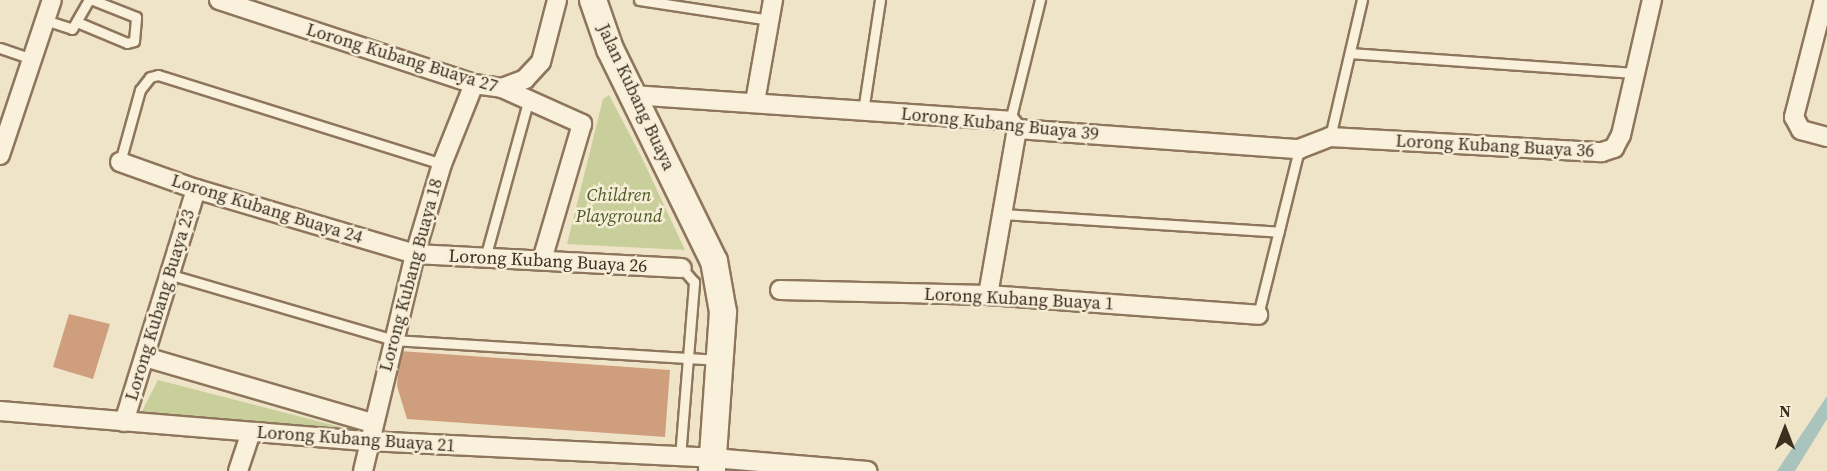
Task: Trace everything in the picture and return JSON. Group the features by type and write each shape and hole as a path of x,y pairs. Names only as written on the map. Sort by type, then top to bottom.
{"street":[{"path":"0,155 52,0"},
{"name":"Lorong Kubang Buaya 27","path":"219,0 474,84 502,88 530,98 582,124 542,260"},
{"path":"502,88 525,79 541,62 557,0"},
{"name":"Jalan Kubang Buaya","path":"593,0 632,95 714,261 723,312 722,360 713,465"},
{"path":"755,102 773,0"},
{"name":"Lorong Kubang Buaya 36","path":"1330,137 1602,152 1614,148 1621,135 1637,73 1652,0"},
{"path":"1824,0 1796,96 1794,117 1802,130 1827,137"},
{"name":"Lorong Kubang Buaya 18","path":"363,471 370,432 415,254 442,164 474,84"},
{"name":"Lorong Kubang Buaya 39","path":"632,95 755,102 1299,149 1330,137"},
{"path":"988,295 1003,214 1013,125"},
{"name":"Lorong Kubang Buaya 24","path":"120,162 196,189 415,254"},
{"name":"Lorong Kubang Buaya 23","path":"124,422 196,189"},
{"name":"Lorong Kubang Buaya 26","path":"415,254 682,268"},
{"name":"Lorong Kubang Buaya 1","path":"780,290 988,295 1258,315"},
{"path":"145,357 370,432"},
{"name":"Lorong Kubang Buaya 21","path":"0,411 251,432 370,432 680,457 713,465 867,471"},
{"path":"238,471 251,432"}],"lane":[{"path":"45,20 69,29 77,22 91,0 136,17 134,41 127,43 77,22"},
{"path":"639,0 683,3 770,20"},
{"path":"863,111 880,0"},
{"path":"1013,125 1040,0"},
{"path":"1330,137 1362,0"},
{"path":"0,48 32,58"},
{"path":"1350,53 1637,73"},
{"path":"120,162 140,90 150,77 158,75 442,164"},
{"path":"485,258 530,98"},
{"path":"1258,315 1299,149"},
{"path":"1003,214 1278,232"},
{"path":"680,457 694,282 682,268"},
{"path":"168,274 393,340 722,360"}],"green space":[{"name":"Children Playground","path":"609,95 641,156 685,250 567,244 603,99"},
{"path":"158,380 348,429 141,413"}],"water":[{"path":"1827,396 1827,419 1795,471 1777,471"}],"building":[{"path":"69,314 110,324 93,379 53,367"},
{"path":"400,351 670,370 665,437 407,419 397,386"}]}
